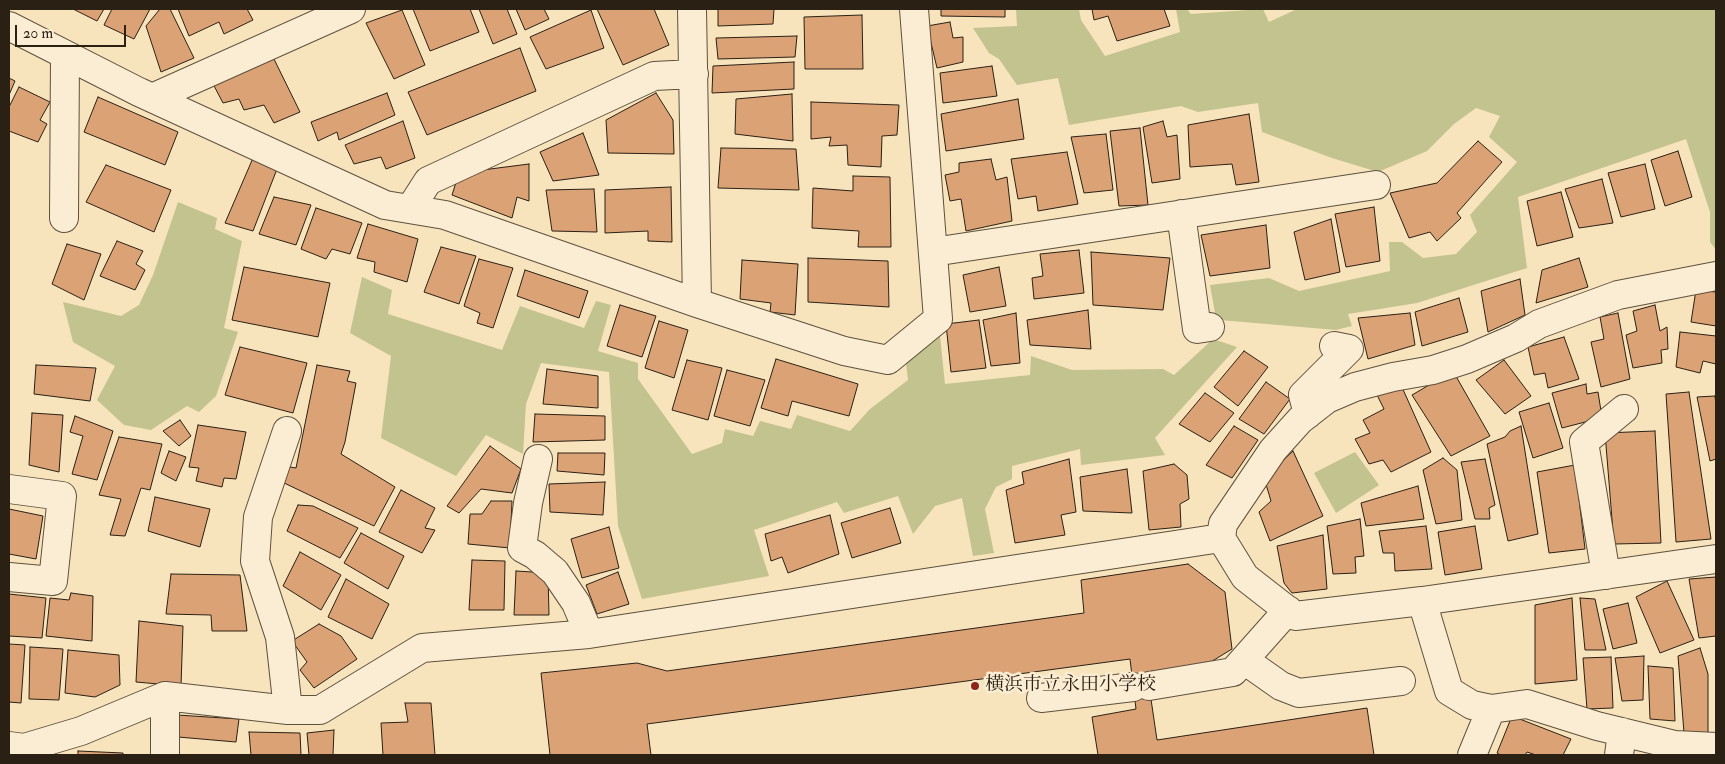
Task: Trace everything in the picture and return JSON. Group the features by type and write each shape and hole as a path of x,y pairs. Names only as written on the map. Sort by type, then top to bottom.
{"street":[{"path":"152,98 351,9"},
{"path":"692,9 697,303"},
{"path":"9,26 152,98 385,204 445,215 697,303 844,351 888,360 938,319 914,9"},
{"path":"64,218 65,54"},
{"path":"410,209 428,181 654,76 694,74"},
{"path":"933,252 1376,184"},
{"path":"1181,214 1198,329 1210,328"},
{"path":"1716,276 1618,295 1539,324 1516,338 1467,359 1432,370 1393,376 1355,387 1327,398 1308,414 1273,450 1223,524 1221,538 1245,577 1295,616 1422,601 1716,559"},
{"path":"1308,414 1303,395 1349,349 1334,346"},
{"path":"1606,575 1584,442 1624,409"},
{"path":"287,431 258,517 255,561 280,637 288,710"},
{"path":"538,460 528,503 522,548 535,555 555,572 576,604 589,634"},
{"path":"9,490 62,496 53,581 9,577"},
{"path":"18,750 81,731 165,696 288,710 320,710 440,636 589,634 1221,538"},
{"path":"1422,601 1449,691 1472,705 1491,709 1527,704 1620,744 1716,747"},
{"path":"1041,698 1141,687 1233,672 1288,610"},
{"path":"1244,660 1281,686 1298,693 1402,681"},
{"path":"164,755 165,696"},
{"path":"1472,755 1491,709"}],"green space":[{"path":"1016,9 1079,9 1081,20 1105,56 1180,32 1176,9 1187,9 1191,14 1263,9 1269,22 1297,9 1716,9 1716,250 1710,242 1710,212 1686,139 1518,197 1527,268 1417,303 1348,314 1352,326 1336,330 1220,320 1215,313 1210,285 1269,278 1299,291 1390,271 1389,242 1402,242 1423,258 1456,254 1477,232 1470,215 1517,162 1489,137 1500,116 1476,108 1454,124 1427,151 1378,172 1332,158 1262,132 1258,103 1198,112 1181,106 1069,125 1058,78 1017,85 999,59 989,53 973,28 1017,26"},
{"path":"178,202 217,218 215,229 242,241 224,328 238,332 216,396 199,412 187,406 151,430 124,425 97,400 115,366 73,342 63,302 121,316 139,305 153,275"},
{"path":"362,277 392,290 388,314 502,350 520,306 584,328 596,301 611,305 598,351 638,363 638,379 692,454 722,443 725,429 753,436 760,421 791,429 797,415 850,431 870,409 908,380 906,363 940,336 945,384 1030,375 1031,356 1072,370 1163,369 1174,375 1213,339 1237,347 1155,438 1165,455 1081,465 1080,449 1012,466 1012,479 996,487 985,509 994,553 973,556 962,498 935,506 913,534 898,496 844,513 837,502 754,530 769,576 642,599 618,526 609,372 541,363 526,404 523,454 486,435 456,476 381,438 391,356 350,333"},
{"path":"1355,452 1379,485 1336,513 1314,473"}],"building":[{"path":"73,9 104,9 97,21"},
{"path":"112,9 150,9 134,39 104,25"},
{"path":"160,9 170,9 194,58 161,72 146,26"},
{"path":"178,9 247,9 253,20 224,34 219,22 189,36"},
{"path":"413,9 470,9 479,32 430,51"},
{"path":"479,9 507,9 517,34 493,44"},
{"path":"516,9 544,9 549,19 525,30"},
{"path":"597,9 654,9 669,45 623,65"},
{"path":"718,9 774,9 773,24 718,26"},
{"path":"941,9 1005,9 1005,17 941,16"},
{"path":"1092,9 1164,9 1170,26 1117,41 1108,16 1094,20"},
{"path":"402,10 425,65 394,79 366,23"},
{"path":"591,10 604,48 546,69 530,37"},
{"path":"862,15 863,69 805,69 804,17"},
{"path":"950,22 953,38 963,37 963,62 937,68 927,26"},
{"path":"797,36 795,57 718,59 716,38"},
{"path":"520,48 536,91 427,135 408,92"},
{"path":"273,57 300,112 274,123 264,105 244,110 239,99 223,103 212,82"},
{"path":"794,62 794,89 712,93 713,66"},
{"path":"992,66 997,96 943,103 940,73"},
{"path":"9,78 15,81 9,95"},
{"path":"19,87 50,102 40,120 47,124 38,142 9,131 9,107"},
{"path":"387,93 395,115 339,140 337,132 318,141 311,122"},
{"path":"656,93 673,120 674,154 608,153 606,120"},
{"path":"792,94 793,141 735,134 736,99"},
{"path":"98,97 178,132 165,165 84,132"},
{"path":"1018,99 1024,139 946,151 941,114"},
{"path":"811,102 899,105 897,135 882,136 881,167 848,165 847,145 829,146 831,137 811,139"},
{"path":"1249,114 1259,182 1236,185 1232,164 1190,167 1188,125"},
{"path":"403,121 415,158 386,169 381,157 354,164 345,145"},
{"path":"1163,121 1167,137 1177,135 1180,179 1152,183 1143,127"},
{"path":"1140,128 1148,205 1119,206 1110,131"},
{"path":"583,133 599,175 553,181 540,152"},
{"path":"1106,134 1113,190 1084,193 1071,137"},
{"path":"1478,141 1502,162 1457,213 1461,218 1437,241 1430,232 1409,238 1390,193 1437,183"},
{"path":"721,148 796,149 799,190 718,188"},
{"path":"1678,151 1692,197 1665,206 1651,160"},
{"path":"1067,152 1078,204 1038,211 1036,196 1018,199 1011,159"},
{"path":"253,158 277,169 253,231 225,223"},
{"path":"991,159 996,180 1007,177 1012,221 966,231 961,199 950,201 945,175 959,172 959,163"},
{"path":"529,164 529,201 517,197 512,218 452,195 459,173"},
{"path":"1645,164 1655,209 1621,217 1608,173"},
{"path":"106,165 171,190 154,232 86,202"},
{"path":"853,176 890,177 891,247 858,247 859,231 812,228 813,188 853,191"},
{"path":"1602,179 1613,223 1579,228 1565,189"},
{"path":"671,187 672,242 648,241 648,231 605,233 605,190"},
{"path":"594,189 597,232 552,231 546,190"},
{"path":"1561,192 1573,237 1537,246 1527,201"},
{"path":"274,197 311,205 296,245 259,234"},
{"path":"1374,207 1380,261 1346,267 1335,214"},
{"path":"316,208 362,223 350,254 332,249 326,259 301,249"},
{"path":"1331,219 1340,272 1305,280 1294,232"},
{"path":"368,224 418,239 407,282 374,272 375,262 357,258"},
{"path":"1266,225 1270,268 1210,276 1201,235"},
{"path":"117,241 143,251 136,264 145,270 135,290 100,276"},
{"path":"67,244 101,254 84,300 52,284"},
{"path":"441,247 476,256 459,304 424,292"},
{"path":"1079,250 1084,293 1034,299 1032,278 1043,276 1040,254"},
{"path":"1091,252 1170,258 1163,310 1093,305"},
{"path":"808,258 888,261 889,307 808,302"},
{"path":"1579,258 1588,287 1536,303 1542,270"},
{"path":"479,259 513,268 493,328 477,323 480,313 464,306"},
{"path":"742,260 798,264 795,315 770,312 771,303 740,299"},
{"path":"244,267 330,283 318,337 232,320"},
{"path":"999,267 1006,306 970,312 963,275"},
{"path":"525,270 588,291 579,318 517,296"},
{"path":"1520,279 1525,315 1488,332 1481,291"},
{"path":"1696,290 1716,292 1716,326 1691,322"},
{"path":"1459,298 1468,332 1422,346 1415,312"},
{"path":"620,305 656,316 642,357 607,346"},
{"path":"1655,305 1660,331 1667,327 1668,349 1661,350 1662,363 1633,368 1626,335 1637,331 1633,311"},
{"path":"1088,310 1091,349 1030,345 1027,320"},
{"path":"1016,313 1020,363 991,366 983,320"},
{"path":"1410,313 1415,345 1368,359 1358,318"},
{"path":"1618,313 1630,379 1601,387 1591,342 1604,339 1600,317"},
{"path":"979,320 986,368 951,372 946,324"},
{"path":"659,321 688,330 674,378 645,368"},
{"path":"1680,332 1716,336 1716,364 1703,361 1700,373 1676,367"},
{"path":"1564,337 1579,379 1548,388 1545,373 1534,375 1528,347"},
{"path":"240,347 307,363 293,413 225,395"},
{"path":"1244,351 1268,367 1238,406 1214,387"},
{"path":"776,359 858,384 849,416 792,401 788,416 761,408"},
{"path":"687,360 722,368 708,420 672,410"},
{"path":"1504,360 1531,396 1505,414 1476,380"},
{"path":"36,365 96,368 90,401 34,394"},
{"path":"317,365 350,371 347,381 356,383 341,454 395,487 374,526 280,481 284,466 296,468"},
{"path":"547,369 598,376 598,408 543,404"},
{"path":"727,370 765,380 750,426 714,416"},
{"path":"1453,371 1490,436 1451,456 1412,395"},
{"path":"1266,382 1290,399 1264,434 1239,419"},
{"path":"1586,384 1587,394 1598,392 1601,411 1589,421 1562,428 1552,393"},
{"path":"1401,385 1431,452 1391,472 1383,460 1369,464 1355,439 1370,433 1363,420 1384,409 1376,393"},
{"path":"1689,392 1711,539 1676,542 1666,394"},
{"path":"1205,393 1234,413 1210,442 1179,424"},
{"path":"1715,396 1716,459 1710,461 1697,397"},
{"path":"1549,403 1563,448 1533,458 1519,412"},
{"path":"32,413 63,415 59,472 29,465"},
{"path":"535,414 605,416 605,440 533,442"},
{"path":"75,416 113,431 97,480 72,474 83,436 70,432"},
{"path":"180,420 191,436 179,446 163,431"},
{"path":"198,425 246,432 236,479 224,478 222,487 196,481 199,468 189,467"},
{"path":"1234,426 1258,440 1232,478 1206,465"},
{"path":"1521,426 1538,534 1508,541 1487,444 1505,437 1510,431"},
{"path":"1655,431 1661,543 1614,544 1605,433"},
{"path":"119,437 162,444 150,490 141,488 125,536 110,535 121,499 99,495"},
{"path":"490,446 521,469 512,493 481,489 459,513 447,506"},
{"path":"169,451 186,457 176,481 161,473"},
{"path":"1293,451 1323,516 1270,541 1259,512 1271,501 1265,481 1276,467"},
{"path":"558,453 605,453 604,475 557,471"},
{"path":"1443,458 1457,470 1462,520 1436,524 1423,470"},
{"path":"1069,459 1076,512 1061,515 1065,535 1015,543 1006,490 1024,484 1022,472"},
{"path":"1485,459 1495,505 1489,508 1490,519 1475,519 1461,462"},
{"path":"1174,464 1187,475 1189,499 1180,504 1181,527 1149,530 1143,471"},
{"path":"1575,465 1585,549 1549,553 1537,472"},
{"path":"1127,469 1132,513 1083,511 1080,477"},
{"path":"605,482 603,515 550,512 549,484"},
{"path":"1418,486 1424,519 1366,526 1361,503"},
{"path":"401,490 435,508 425,528 435,530 422,553 379,532"},
{"path":"155,497 210,509 200,547 148,531"},
{"path":"491,501 512,501 510,548 468,544 470,514 482,514"},
{"path":"298,505 313,506 358,528 340,558 287,531"},
{"path":"890,508 901,543 852,558 841,523"},
{"path":"9,509 43,516 36,559 9,554"},
{"path":"830,515 839,554 788,573 782,557 771,561 765,534"},
{"path":"1360,519 1364,556 1355,557 1356,573 1333,574 1327,526"},
{"path":"1426,526 1432,569 1395,571 1394,553 1383,553 1379,531"},
{"path":"1475,526 1482,569 1445,575 1438,532"},
{"path":"609,527 619,568 582,578 571,539"},
{"path":"361,533 404,556 388,589 344,563"},
{"path":"1323,535 1327,589 1292,593 1284,583 1277,546"},
{"path":"300,552 341,575 321,610 283,586"},
{"path":"472,560 505,561 504,610 469,610"},
{"path":"1188,564 1225,592 1232,649 1209,663 1147,672 1157,740 1367,708 1374,755 1098,755 1092,717 1136,709 1130,659 647,724 651,755 550,755 541,673 637,663 667,671 1084,613 1081,580"},
{"path":"516,571 548,573 549,615 514,615"},
{"path":"618,572 629,604 597,614 586,585"},
{"path":"171,574 240,575 247,631 212,631 211,615 166,614"},
{"path":"1716,577 1716,636 1699,638 1689,579"},
{"path":"346,579 389,604 372,639 328,617"},
{"path":"1667,581 1694,640 1660,653 1636,597"},
{"path":"71,593 93,596 92,641 46,636 50,598 69,600"},
{"path":"9,594 46,598 42,638 9,636"},
{"path":"1572,598 1577,680 1535,684 1535,605"},
{"path":"1580,598 1595,599 1606,650 1585,650"},
{"path":"1628,603 1637,643 1613,649 1603,609"},
{"path":"139,621 183,626 181,686 136,682"},
{"path":"319,624 341,636 357,659 314,688 300,670 307,662 292,641"},
{"path":"9,644 25,645 21,703 9,702"},
{"path":"30,647 63,649 59,700 29,699"},
{"path":"1700,648 1708,674 1708,734 1684,733 1678,656"},
{"path":"68,650 119,655 120,685 95,697 65,693"},
{"path":"1644,656 1643,700 1622,701 1615,658"},
{"path":"1611,657 1613,708 1587,709 1583,658"},
{"path":"1648,666 1673,668 1675,721 1650,719"},
{"path":"405,703 431,703 435,755 383,755 381,723 408,722"},
{"path":"177,715 239,719 236,742 178,737"},
{"path":"1512,716 1571,739 1563,755 1536,755 1527,752 1525,755 1501,755 1497,753"},
{"path":"334,730 333,755 309,755 307,733"},
{"path":"249,732 300,733 301,755 251,755"},
{"path":"78,751 123,753 123,755 78,755"}],"place":[{"name":"横浜市立永田小学校","path":"975,686"}]}
